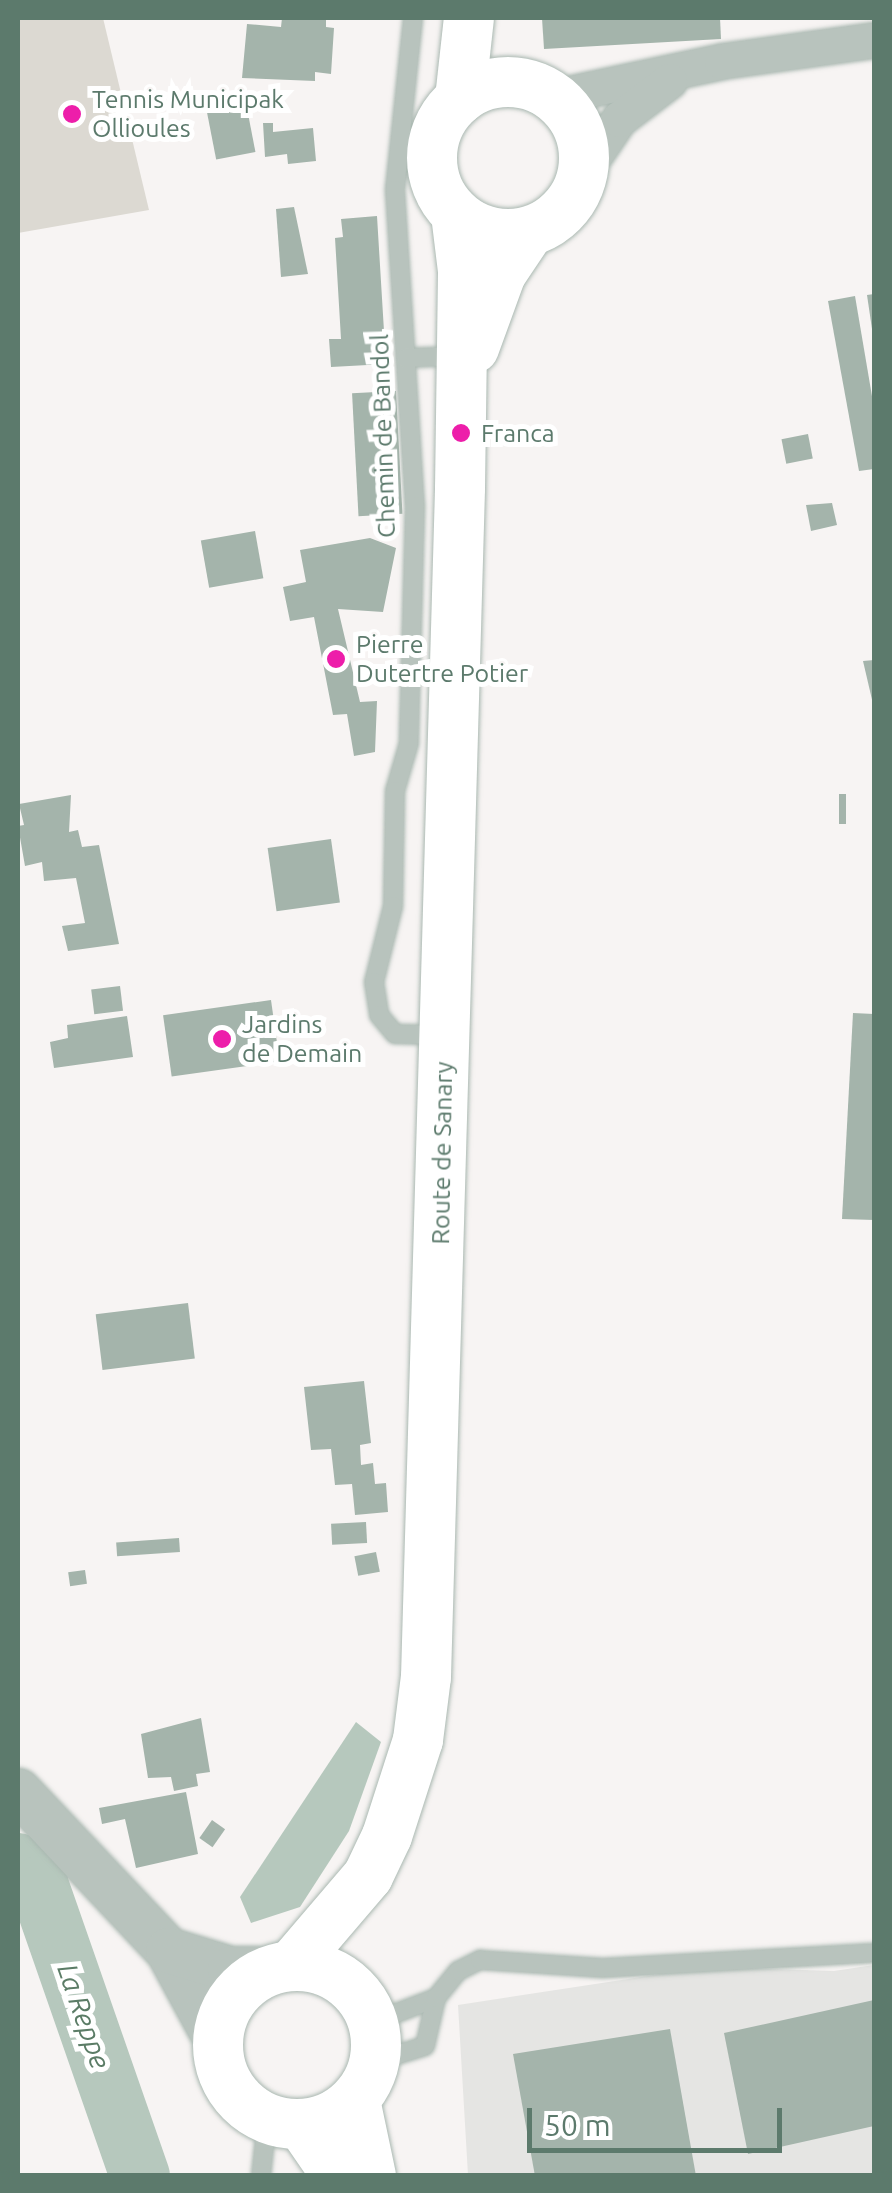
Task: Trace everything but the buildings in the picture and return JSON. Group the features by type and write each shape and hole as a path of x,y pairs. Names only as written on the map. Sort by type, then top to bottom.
{"main road":[{"name":"Route de Sanary","path":"282,1967 368,1876 406,1788 426,1678 463,271 456,214 432,169 443,118 460,99 468,18"},
{"path":"496,18 502,41 580,130 582,174"},
{"path":"460,99 482,86 542,91"},
{"name":"Route de Sanary","path":"461,421 486,306 529,232 570,203 582,174"},
{"path":"456,214 491,232 529,232"},
{"name":"Route de Sanary","path":"368,1876 365,2044 371,2176"},
{"path":"284,2122 365,2044 329,1972 282,1967 234,1996 217,2041 230,2088 284,2122 337,2176"}],"street":[{"path":"542,91 676,75 722,61 874,40"},
{"path":"582,174 619,119 676,75"},
{"path":"18,1790 168,1950 217,2041"},
{"path":"168,1950 230,1969 282,1967"}],"lane":[{"name":"Chemin de Bandol","path":"413,18 395,190 415,506 409,743 395,791 393,906 374,982 379,1015 395,1034 444,1034"},
{"path":"406,358 459,356"},
{"path":"365,2044 436,1998 458,1971 480,1960 603,1968 874,1953"},
{"path":"365,2044 425,2046 436,1998"},
{"path":"261,2176 284,2122"}],"shaded area":[{"name":"Tennis Municipak Ollioules","path":"18,18 103,18 149,210 18,233"},
{"path":"356,1722 381,1742 349,1831 300,1907 251,1923 240,1897"},
{"path":"874,1965 874,2175 468,2175 458,2005 707,1967 834,1971"}],"waterway":[{"name":"La Reppe","path":"18,1863 39,1886 140,2176"}],"place":[{"name":"Tennis Municipak Ollioules","path":"72,114"},
{"name":"Franca","path":"461,433"},
{"name":"Pierre Dutertre Potier","path":"336,659"},
{"name":"Jardins de Demain","path":"222,1039"}]}
